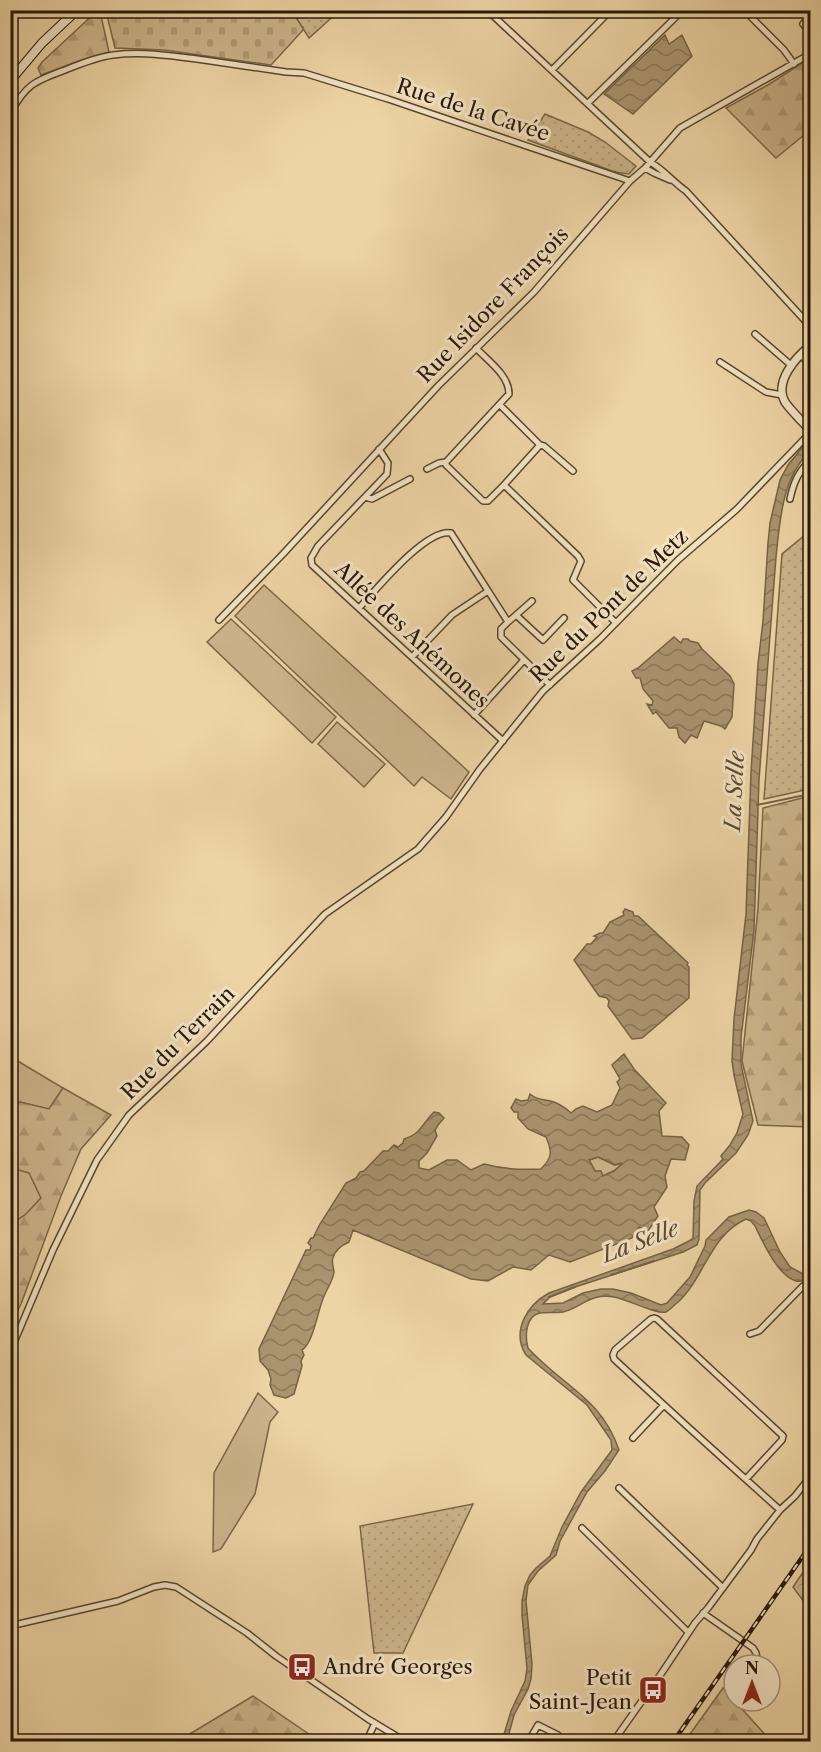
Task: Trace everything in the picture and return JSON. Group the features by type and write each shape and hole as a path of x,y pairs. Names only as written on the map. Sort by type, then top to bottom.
{"main road":[{"path":"10,81 42,43 77,10"}],"street":[{"path":"487,10 650,162 686,191 810,326"},
{"path":"552,70 611,10"},
{"path":"588,103 683,10"},
{"path":"744,10 784,50 794,64"},
{"path":"810,16 803,24 810,32"},
{"name":"Rue Isidore François","path":"219,620 438,386 534,292 630,181 645,168 680,128 810,54"},
{"name":"Rue de la Cavée","path":"10,114 20,96 40,80 80,64 112,55 167,55 304,73 479,129 630,181"},
{"path":"645,168 671,180"},
{"path":"755,334 792,366"},
{"path":"810,344 792,366 782,385 782,395 789,407 810,431"},
{"path":"427,469 446,462 509,394 506,379 476,348"},
{"path":"801,355 810,365"},
{"path":"720,362 766,392 782,395"},
{"path":"500,405 540,445 573,471"},
{"name":"Rue du Pont de Metz","path":"446,817 503,741 550,685 678,560 737,509 810,431"},
{"path":"446,462 446,465 483,501 488,501 540,445"},
{"name":"Allée des Anémones","path":"379,449 388,463 387,474 318,546 311,558 312,565 503,741"},
{"path":"790,499 800,471 810,460"},
{"name":"Allée des Anémones","path":"365,497 372,499 410,479"},
{"path":"504,484 578,556 581,561 573,580 616,623"},
{"path":"359,608 411,552 446,532 451,533 508,622"},
{"path":"412,657 452,615 488,591"},
{"path":"532,601 501,628 501,637 550,685"},
{"path":"516,615 543,640 564,618"},
{"path":"474,715 524,660"},
{"name":"Rue du Terrain","path":"10,1352 53,1250 97,1160 129,1115 207,1041 325,914 418,849 446,817"},
{"path":"750,1334 759,1331 803,1286 810,1286"},
{"path":"746,1479 782,1440 783,1436 654,1318 615,1350 614,1359 780,1510"},
{"path":"633,1438 664,1405"},
{"path":"613,1742 688,1632 723,1588 757,1539 810,1477"},
{"path":"619,1488 723,1588"},
{"path":"582,1528 688,1632"},
{"path":"10,1626 118,1600 143,1590 165,1585 176,1587 264,1644 276,1656 375,1724 406,1742"},
{"path":"703,1614 753,1648 756,1653"},
{"path":"366,1742 375,1724"},
{"path":"528,1741 540,1725 558,1735 563,1742"}],"green space":[{"path":"97,11 100,11 109,52 41,75 38,68 42,62"},
{"path":"106,11 292,11 304,29 271,65 164,50 115,48"},
{"path":"292,11 339,11 309,38"},
{"path":"810,58 810,130 776,158 726,108"},
{"path":"545,114 588,132 636,166 629,174 615,172 528,140"},
{"path":"810,531 810,789 764,799 782,554"},
{"path":"264,585 469,772 451,799 422,777 414,786 235,616"},
{"path":"231,619 336,717 312,743 207,642"},
{"path":"337,722 385,764 364,787 318,744"},
{"path":"810,796 810,1127 758,1125 742,1061 758,909 763,808"},
{"path":"11,1057 63,1088 49,1109 20,1102 11,1107"},
{"path":"63,1088 111,1115 81,1149 21,1304 11,1324 11,1224 25,1215 41,1198 29,1173 11,1168 11,1107 20,1102 49,1109"},
{"path":"598,1157 615,1165 623,1164 603,1176 595,1171 589,1160"},
{"path":"11,1168 29,1172 41,1198 25,1216 11,1224"},
{"path":"258,1393 278,1412 270,1422 255,1494 221,1549 213,1552 214,1473"},
{"path":"473,1504 403,1653 374,1653 360,1526"},
{"path":"810,1562 810,1610 793,1587"},
{"path":"722,1689 722,1713 746,1713 771,1741 685,1741"},
{"path":"253,1696 319,1741 178,1741"}],"water":[{"path":"665,35 669,44 682,35 692,56 633,114 604,94"},
{"path":"810,438 810,451 793,474 784,500 776,557 759,780 754,930 741,1038 741,1064 753,1121 748,1135 736,1153 700,1190 697,1245 683,1252 572,1288 550,1297 543,1304 563,1303 583,1293 601,1289 631,1293 661,1305 667,1303 690,1277 706,1240 729,1217 749,1210 764,1218 780,1252 790,1267 803,1274 810,1273 810,1280 796,1281 789,1278 771,1257 755,1226 746,1219 734,1226 715,1246 686,1293 666,1312 656,1311 620,1298 605,1296 592,1299 570,1310 540,1313 531,1318 526,1338 528,1348 591,1404 602,1417 619,1450 587,1492 560,1541 556,1555 538,1571 528,1585 526,1601 532,1664 531,1679 514,1715 507,1741 502,1741 511,1711 525,1681 527,1669 522,1615 525,1586 530,1575 550,1556 562,1527 581,1492 612,1450 611,1440 587,1405 526,1355 520,1337 524,1320 534,1304 549,1293 673,1249 693,1238 694,1201 697,1186 723,1159 721,1156 737,1133 743,1114 732,1061 734,1019 746,914 751,772 768,543 780,480 788,465"},
{"path":"674,637 681,643 683,639 688,639 698,643 730,676 734,684 732,717 725,729 704,721 697,738 691,735 685,743 679,737 677,728 669,728 656,712 653,714 647,704 652,705 653,701 643,689 640,678 636,678 632,671"},
{"path":"625,909 633,912 634,916 638,916 688,963 689,967 689,998 642,1038 632,1039 608,1006 607,998 599,996 574,960 587,944 591,944 597,937 594,936 603,933 610,922 624,915"},
{"path":"624,1054 634,1069 666,1103 659,1111 662,1136 682,1137 689,1145 685,1160 671,1159 665,1176 667,1187 654,1207 658,1216 648,1231 639,1227 632,1238 570,1262 549,1255 531,1270 513,1267 488,1281 471,1279 353,1230 349,1242 339,1248 334,1255 332,1281 322,1300 310,1340 302,1350 304,1355 301,1361 302,1366 294,1394 286,1398 274,1395 268,1370 260,1361 259,1349 306,1250 310,1250 311,1246 308,1243 346,1183 356,1178 383,1151 388,1151 394,1145 398,1147 404,1139 418,1131 434,1112 444,1118 435,1130 437,1136 427,1153 419,1161 419,1168 429,1170 447,1160 457,1160 471,1170 484,1164 512,1169 541,1169 548,1161 550,1150 548,1142 546,1137 528,1129 518,1118 518,1112 514,1112 511,1108 516,1099 528,1100 530,1094 539,1099 557,1103 571,1113 583,1106 597,1112 612,1105 620,1088 617,1082 620,1079 612,1065","holes":["598,1157 615,1165 622,1164 603,1176 601,1171 595,1171 589,1160"]}],"waterway":[{"path":"757,805 810,794"},
{"name":"La Selle","path":"611,1275 654,1261"},
{"name":"La Selle","path":"549,1297 575,1287"}],"railway":[{"path":"673,1742 810,1546"}],"place":[{"name":"André Georges","path":"302,1667"},
{"name":"Petit Saint-Jean","path":"653,1690"}]}
